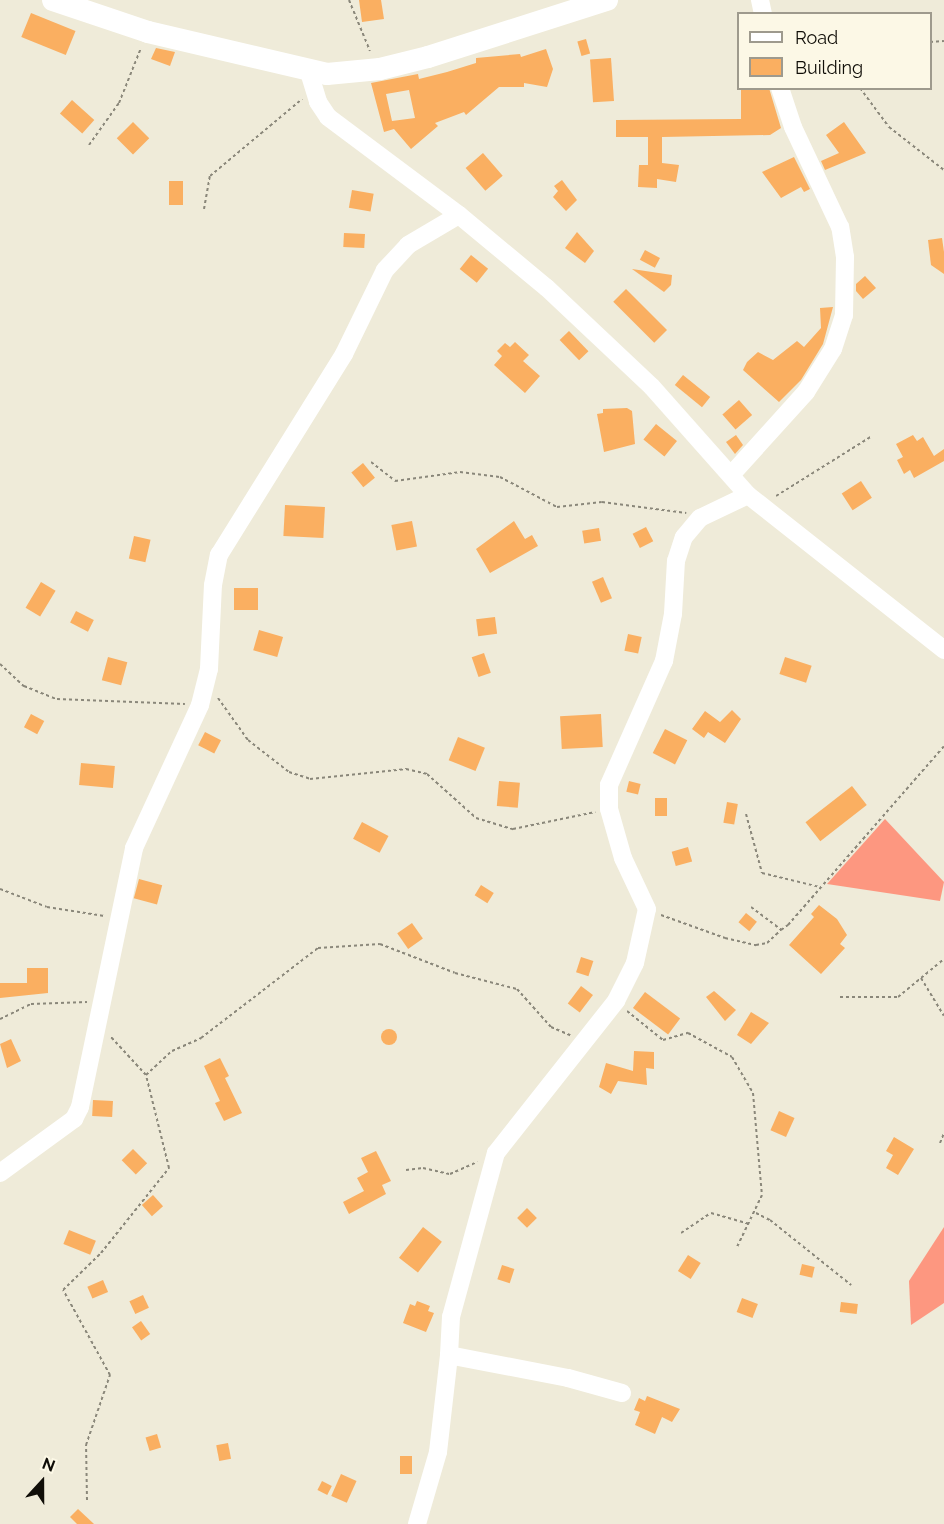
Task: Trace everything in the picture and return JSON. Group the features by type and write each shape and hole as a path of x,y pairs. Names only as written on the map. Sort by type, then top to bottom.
{"main road":[{"path":"53,0 148,32 311,81 380,69 524,30 608,0"}],"street":[{"path":"311,81 328,117 339,127 459,215 604,338 748,495 944,650"},
{"path":"730,475 806,392 833,349 844,315 845,257 840,227 793,128 781,90"},
{"path":"0,1173 74,1119 81,1107 105,1001 134,848 200,705 209,669 213,585 219,555 237,521 277,468 365,318 385,270 408,245 459,215"},
{"path":"417,1524 438,1452 451,1317 496,1153 616,1000 638,953 647,909 623,858 609,809 613,773 664,661 674,614 678,551 700,518 748,495"},
{"path":"449,1355 568,1378 622,1393"}],"path":[{"path":"350,0 361,34 380,69"},
{"path":"89,145 119,103 148,32"},
{"path":"204,209 210,176 311,81"},
{"path":"861,90 889,127 944,170"},
{"path":"937,163 944,160"},
{"path":"762,507 872,436"},
{"path":"371,462 395,481 460,472 500,477 557,507 602,502 681,511 700,518"},
{"path":"0,664 24,686 57,699 200,705"},
{"path":"209,669 221,707 248,740 289,772 310,779 406,769 427,774 476,818 513,829 609,809"},
{"path":"647,909 725,938 756,945 767,943 782,930 944,746"},
{"path":"746,814 762,873 820,887"},
{"path":"0,889 47,907 121,919"},
{"path":"751,907 782,930"},
{"path":"146,1075 172,1052 201,1038 318,948 380,944 455,973 518,989 551,1027 584,1042"},
{"path":"840,996 898,997 944,959"},
{"path":"921,978 944,1016"},
{"path":"616,1000 663,1040 688,1033 732,1057 753,1093 762,1195 756,1213 738,1247"},
{"path":"0,1019 31,1004 105,1001"},
{"path":"87,1500 86,1445 110,1375 63,1290 101,1253 169,1168 146,1075 100,1024"},
{"path":"940,1143 944,1133"},
{"path":"406,1170 423,1168 450,1174 496,1153"},
{"path":"681,1233 711,1213 750,1224"},
{"path":"756,1213 770,1220 851,1285"}],"shaded area":[{"path":"885,819 944,882 940,901 827,884"},
{"path":"944,1227 944,1303 911,1325 909,1281"}],"building":[{"path":"359,0 381,0 384,19 362,22"},
{"path":"31,13 76,31 66,55 21,37"},
{"path":"586,39 590,53 581,56 577,41"},
{"path":"156,48 175,52 170,66 151,59"},
{"path":"546,49 553,69 547,87 524,83 524,87 499,87 466,115 464,112 435,123 438,126 411,149 394,129 384,132 371,83 418,74 419,79 476,63 476,58 520,54 521,57","holes":["409,90 415,118 392,121 386,94"]},
{"path":"611,58 614,101 593,102 590,59"},
{"path":"741,90 770,90 781,128 770,135 662,137 662,163 679,165 676,182 657,179 657,188 638,187 639,165 648,165 648,137 616,137 616,120 741,119"},
{"path":"72,100 94,120 82,133 60,113"},
{"path":"133,122 149,138 133,155 117,138"},
{"path":"844,122 866,153 825,170 821,161 839,153 826,135"},
{"path":"483,153 503,176 485,191 466,168"},
{"path":"794,157 810,189 804,192 801,187 781,198 762,172"},
{"path":"562,180 577,200 566,211 553,197 558,191 554,186"},
{"path":"169,181 183,181 183,205 169,205"},
{"path":"352,190 374,194 371,212 349,208"},
{"path":"577,232 594,251 585,263 565,248"},
{"path":"344,233 365,234 364,248 343,247"},
{"path":"942,238 944,274 931,265 928,240"},
{"path":"645,250 660,258 655,268 640,260"},
{"path":"471,255 488,269 477,283 460,269"},
{"path":"632,269 672,275 671,285 664,292"},
{"path":"865,276 876,288 863,299 856,291 856,284"},
{"path":"626,289 667,330 654,343 613,302"},
{"path":"833,307 823,344 801,380 779,402 743,370 747,362 758,352 773,360 797,341 804,347 821,328 820,308"},
{"path":"569,331 588,351 579,360 560,340"},
{"path":"515,342 529,355 523,361 540,376 525,393 494,365 502,356 497,351 505,343 510,347"},
{"path":"683,375 710,397 702,407 675,385"},
{"path":"739,400 752,415 736,430 722,414"},
{"path":"627,408 632,411 635,444 604,452 597,414 603,413 603,409"},
{"path":"656,424 677,441 664,457 643,440"},
{"path":"736,435 743,445 735,454 726,442"},
{"path":"913,435 917,441 923,437 934,456 944,449 944,461 914,478 910,470 904,474 897,460 903,457 896,444"},
{"path":"363,463 375,478 363,487 351,472"},
{"path":"861,481 872,498 853,510 842,494"},
{"path":"285,505 325,507 323,538 283,536"},
{"path":"412,521 417,547 396,551 391,525"},
{"path":"514,521 525,539 532,535 538,546 490,573 476,549"},
{"path":"646,527 653,541 640,548 633,534"},
{"path":"599,528 601,541 584,543 582,531"},
{"path":"134,536 151,540 145,562 129,558"},
{"path":"603,577 612,598 601,603 592,582"},
{"path":"41,582 56,591 40,616 26,608"},
{"path":"234,588 258,588 258,610 234,610"},
{"path":"76,611 94,620 88,632 70,623"},
{"path":"495,617 497,634 478,636 476,619"},
{"path":"259,630 283,637 277,657 253,650"},
{"path":"628,634 642,637 638,654 624,651"},
{"path":"484,653 491,673 479,677 472,657"},
{"path":"108,657 127,662 121,685 102,680"},
{"path":"785,657 812,666 806,683 779,674"},
{"path":"732,710 741,719 725,743 708,732 704,738 692,729 705,711 720,722"},
{"path":"31,714 44,721 37,734 24,727"},
{"path":"601,714 603,747 562,749 560,716"},
{"path":"665,729 687,740 675,764 653,753"},
{"path":"205,732 221,740 214,754 198,745"},
{"path":"458,737 485,748 476,771 449,760"},
{"path":"81,763 115,766 113,788 79,785"},
{"path":"499,781 520,783 518,808 497,806"},
{"path":"629,781 641,784 638,795 626,792"},
{"path":"852,786 867,805 820,841 806,822"},
{"path":"655,798 667,798 667,816 655,816"},
{"path":"727,802 738,804 734,825 723,823"},
{"path":"362,822 388,836 380,853 353,839"},
{"path":"688,847 692,861 676,866 672,852"},
{"path":"139,879 162,885 157,905 134,898"},
{"path":"481,885 494,893 487,903 475,895"},
{"path":"819,905 837,919 847,935 840,944 845,948 821,974 789,945 814,917 811,914"},
{"path":"746,913 757,922 749,931 738,922"},
{"path":"412,923 423,939 408,949 397,933"},
{"path":"581,957 593,961 588,976 576,972"},
{"path":"27,968 48,968 48,993 0,998 0,983 27,983"},
{"path":"581,986 593,995 580,1013 568,1004"},
{"path":"714,991 736,1010 725,1021 706,997"},
{"path":"645,992 680,1018 668,1034 633,1008"},
{"path":"751,1012 769,1023 751,1044 737,1035"},
{"path":"389,1029 395,1031 397,1037 395,1043 389,1045 383,1043 381,1037 383,1031"},
{"path":"11,1039 21,1061 7,1068 0,1044"},
{"path":"634,1051 654,1052 654,1069 646,1068 647,1085 618,1081 611,1094 599,1087 606,1063 633,1071"},
{"path":"220,1058 229,1076 225,1078 242,1113 224,1121 215,1103 220,1101 204,1066"},
{"path":"93,1100 113,1101 112,1117 92,1116"},
{"path":"779,1111 795,1118 786,1137 770,1130"},
{"path":"894,1137 914,1149 898,1175 886,1168 893,1155 886,1151"},
{"path":"133,1149 147,1163 136,1174 122,1160"},
{"path":"376,1151 391,1181 382,1185 386,1194 349,1214 343,1202 364,1191 357,1178 368,1172 361,1158"},
{"path":"153,1195 163,1206 152,1216 142,1205"},
{"path":"527,1208 537,1218 527,1228 517,1218"},
{"path":"423,1227 442,1242 418,1273 399,1258"},
{"path":"69,1230 96,1241 90,1255 63,1244"},
{"path":"688,1255 701,1263 691,1279 678,1271"},
{"path":"802,1264 815,1267 812,1278 800,1275"},
{"path":"502,1265 514,1269 510,1283 497,1279"},
{"path":"103,1280 108,1292 92,1299 87,1287"},
{"path":"143,1295 149,1308 135,1314 129,1301"},
{"path":"742,1298 758,1304 752,1318 737,1312"},
{"path":"417,1301 430,1306 428,1311 434,1313 426,1332 403,1323 410,1304 415,1306"},
{"path":"841,1302 858,1304 857,1314 840,1312"},
{"path":"141,1321 150,1334 141,1340 132,1327"},
{"path":"647,1396 680,1409 672,1422 662,1417 655,1434 635,1425 640,1412 634,1410 639,1398 645,1401"},
{"path":"157,1434 161,1447 150,1451 146,1438"},
{"path":"228,1443 231,1459 219,1461 216,1445"},
{"path":"400,1456 412,1456 412,1474 400,1474"},
{"path":"341,1474 357,1481 347,1503 331,1496"},
{"path":"322,1481 332,1486 327,1495 317,1490"},
{"path":"78,1509 94,1524 77,1524 70,1517"}]}
